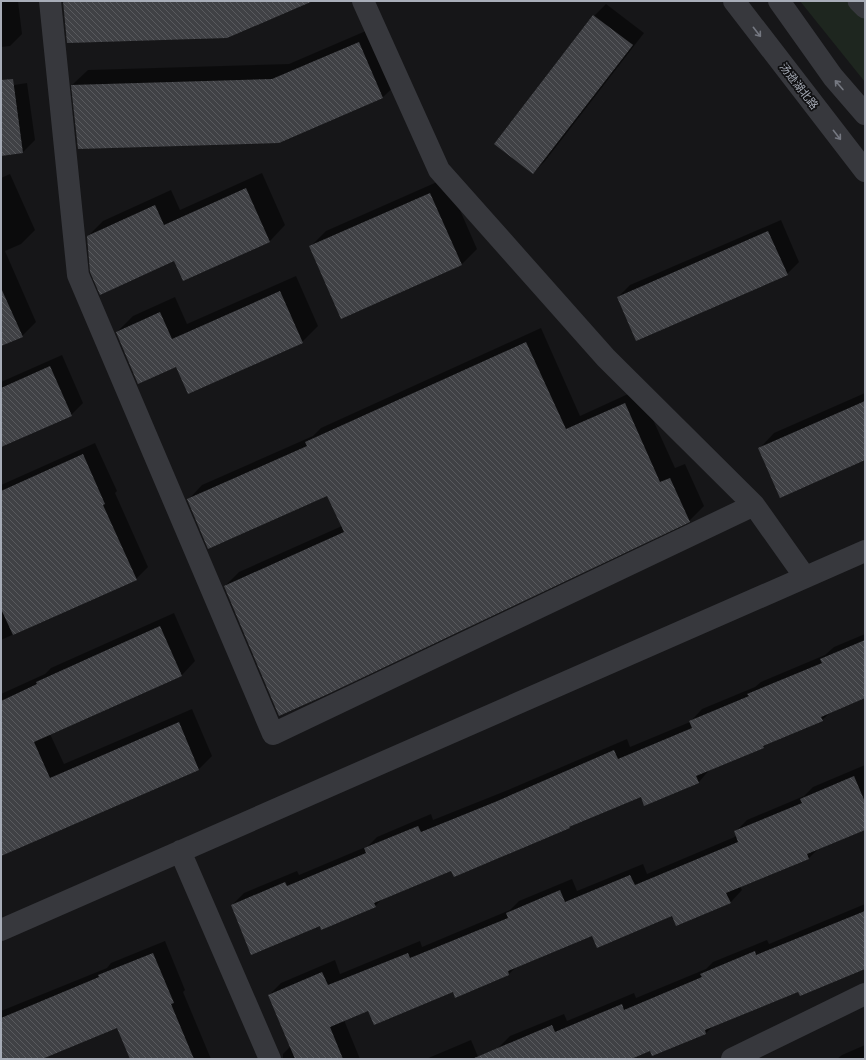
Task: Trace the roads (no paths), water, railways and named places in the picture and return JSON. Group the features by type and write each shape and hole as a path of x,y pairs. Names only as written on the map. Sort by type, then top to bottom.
{"street":[{"path":"50,1 78,275 273,734 754,505"},
{"path":"363,1 439,170 606,358 754,505 805,577"},
{"name":"汤逊湖北路","path":"734,1 865,171"},
{"path":"780,1 833,77 865,114"},
{"path":"858,1 865,8"},
{"path":"1,930 865,551"},
{"path":"180,851 270,1059"},
{"path":"732,1059 865,994"}]}
